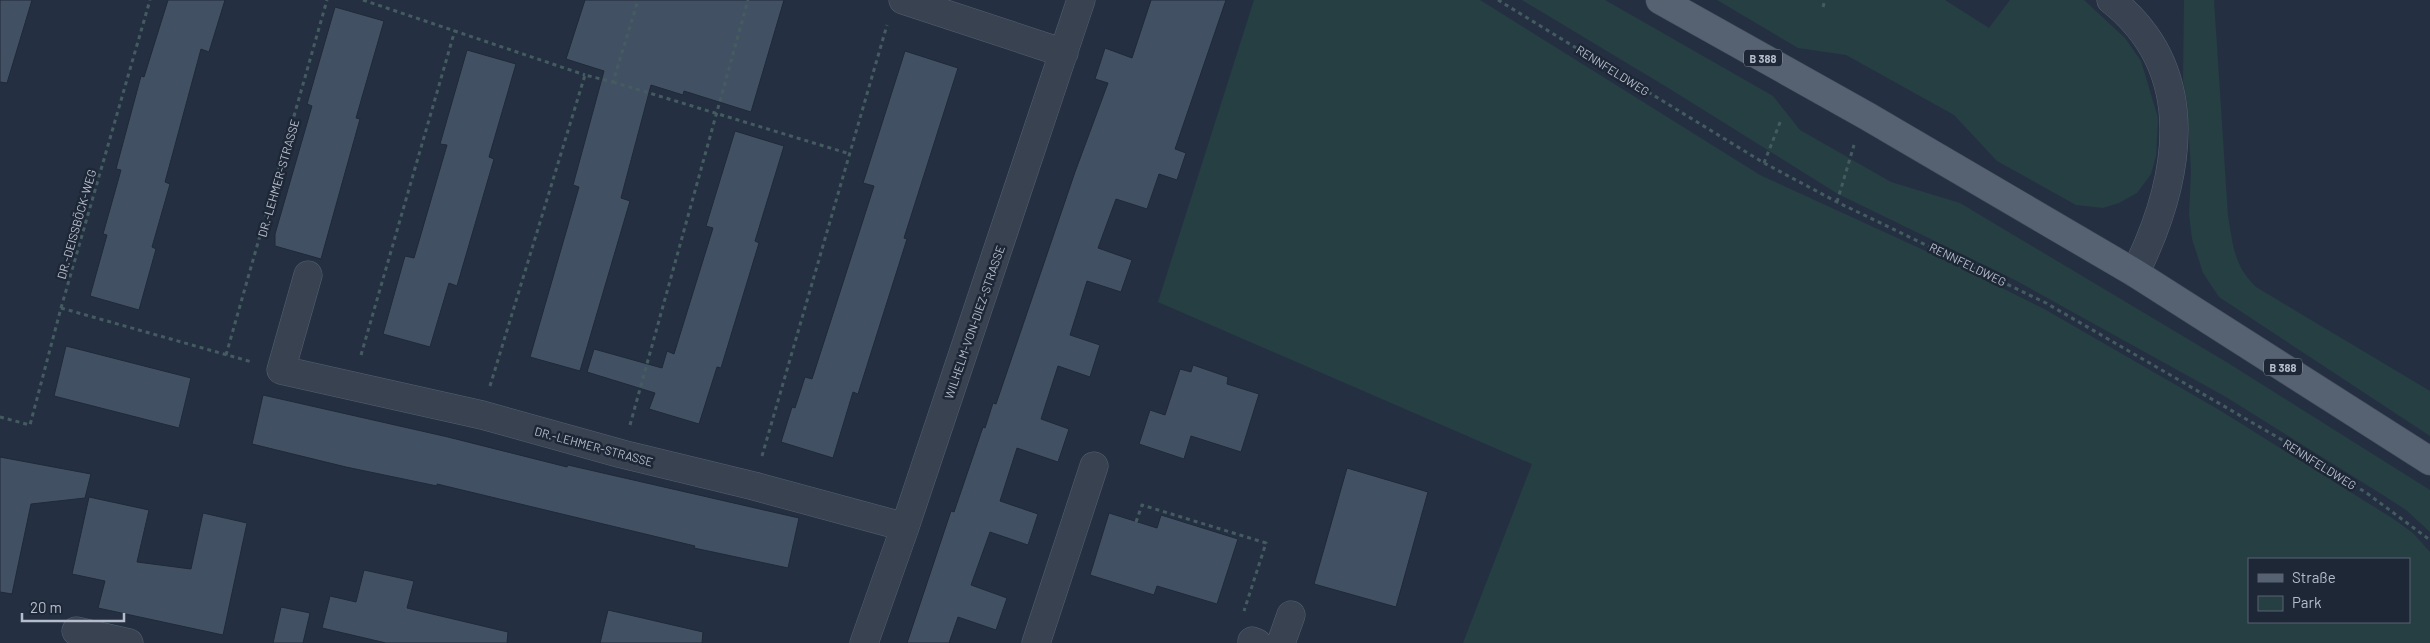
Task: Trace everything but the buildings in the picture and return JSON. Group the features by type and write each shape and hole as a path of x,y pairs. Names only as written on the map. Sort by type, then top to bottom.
{"main road":[{"name":"B 388","path":"1660,0 1867,116 2135,273 2430,461"}],"street":[{"name":"WILHELM-VON-DIEZ-STRASSE","path":"864,643 905,527 1081,0"},
{"path":"2111,0 2124,10 2153,46 2169,85 2175,124 2173,166 2161,214 2135,273"},
{"path":"896,9 1064,53"},
{"path":"281,370 308,275"},
{"name":"DR.-LEHMER-STRASSE","path":"281,370 482,415 622,454 754,486 905,527"},
{"path":"1036,643 1094,466"},
{"path":"1281,643 1291,615"},
{"path":"76,631 128,643"}],"path":[{"name":"DR.-DEISSBÖCK-WEG","path":"0,417 30,425 61,308 150,0"},
{"name":"DR.-LEHMER-STRASSE","path":"226,355 327,0"},
{"path":"363,0 585,75 850,154"},
{"path":"613,82 638,0"},
{"path":"622,454 748,0"},
{"name":"RENNFELDWEG","path":"1498,0 1764,163 1837,202 2046,303 2302,452 2368,494 2430,540"},
{"path":"1823,8 1825,0"},
{"path":"754,486 850,154 896,9"},
{"path":"352,387 455,30"},
{"path":"482,415 585,75"},
{"path":"1764,163 1781,120"},
{"path":"1837,202 1850,154"},
{"path":"61,308 281,370"},
{"path":"1136,522 1142,505 1194,523 1266,543 1251,634"}],"green space":[{"path":"1254,0 1480,0 1760,175 1954,264 2046,310 2221,411 2392,518 2413,533 2430,552 2430,643 1463,643 1532,464 1158,302"},
{"path":"1522,0 1605,0 1773,96 1800,130 1891,182 1960,203 2228,363 2430,490 2430,532 2406,510 2226,397 2015,280 1838,194 1670,89"},
{"path":"1717,0 1945,0 1989,28 2010,0 2084,0 2125,38 2141,61 2158,118 2156,156 2151,174 2137,193 2119,203 2103,208 2076,205 1997,161 1954,115 1846,55 1798,48"},
{"path":"2184,0 2214,0 2228,216 2231,236 2243,271 2256,287 2430,391 2430,436 2219,297 2203,273 2192,239 2189,214 2191,171 2187,104 2183,80"}]}
